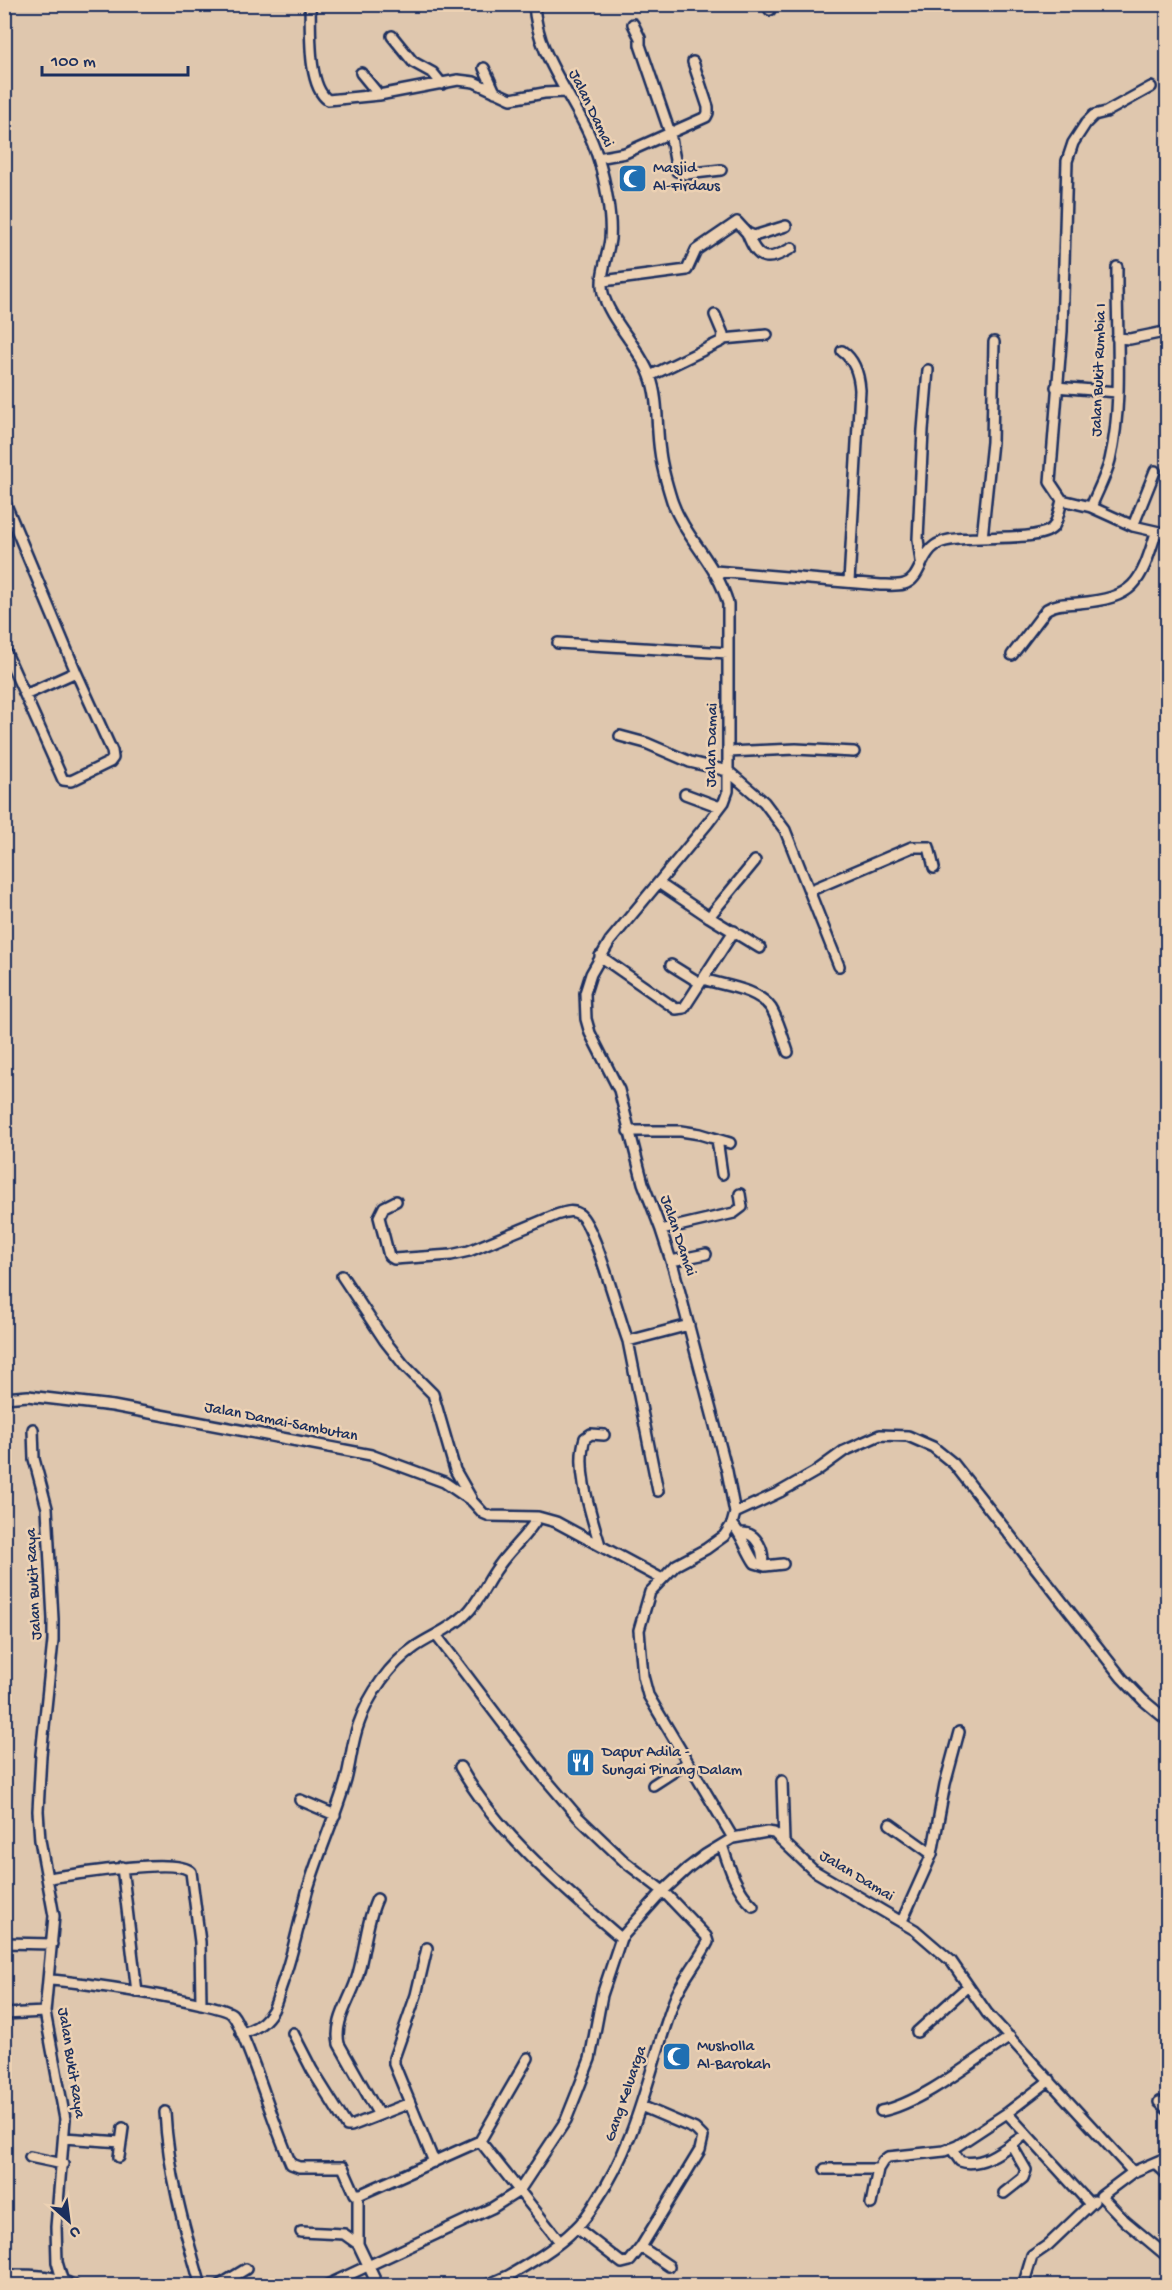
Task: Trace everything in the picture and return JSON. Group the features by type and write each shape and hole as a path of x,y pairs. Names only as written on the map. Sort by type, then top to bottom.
{"street":[{"path":"310,4 314,75 321,95 328,100 379,95 458,80 474,82 510,99 566,92"},
{"name":"Jalan Damai","path":"534,4 539,37 582,121 598,158 610,226 603,292 650,376 660,453 673,504 715,572 724,589 728,604 728,791 720,807 660,884 619,929 600,956 585,993 586,1020 597,1050 619,1090 643,1183 671,1261 689,1326 730,1481 735,1513 732,1524"},
{"path":"633,24 640,38 640,45 670,133 677,171 681,174 721,170"},
{"path":"392,36 413,62 433,73 442,84"},
{"path":"598,158 625,153 706,117 708,113 693,62"},
{"path":"484,68 495,92"},
{"path":"361,73 379,95"},
{"path":"1150,87 1106,112 1094,115 1073,143 1067,161 1062,331 1050,483 1062,500 1091,507 1133,526 1167,534"},
{"path":"603,281 682,273 691,266 696,250 732,223 740,223 760,256 768,258 777,256 792,248"},
{"path":"747,233 754,236 786,226"},
{"name":"Jalan Bukit Rumbia I","path":"1091,507 1110,462 1117,392 1117,267"},
{"path":"715,315 723,339"},
{"path":"1117,338 1130,339 1164,332"},
{"path":"650,376 723,339 767,335"},
{"path":"982,538 992,442 994,342"},
{"path":"843,351 854,365 860,390 849,582"},
{"path":"921,561 918,539 922,430 928,370"},
{"path":"1056,387 1117,392"},
{"path":"1133,526 1155,471"},
{"path":"4,500 76,672 114,755 110,762 71,781 63,780 4,648"},
{"path":"715,572 881,585 905,584 914,579 921,561 933,547 943,541 1049,532 1054,526 1062,500"},
{"path":"1012,655 1047,609 1054,605 1091,602 1120,595 1131,589 1146,561 1156,533"},
{"path":"558,643 728,652"},
{"path":"25,695 76,672"},
{"path":"620,736 646,743 697,765 728,771 764,802 785,830 839,966"},
{"path":"728,752 776,749 854,752"},
{"path":"685,794 720,807"},
{"path":"809,891 912,847 929,847 934,868"},
{"path":"709,917 755,861"},
{"path":"660,884 760,948"},
{"path":"600,956 678,1009 684,1008 734,931"},
{"path":"671,965 701,981 752,993 764,1000 774,1014 788,1052"},
{"path":"628,1131 681,1131 730,1143"},
{"path":"717,1139 722,1174"},
{"path":"661,1230 734,1213 742,1207 740,1194"},
{"path":"396,1201 384,1207 379,1217 389,1256 394,1259 460,1253 556,1215 570,1211 580,1215 600,1256 628,1341 658,1491"},
{"path":"671,1261 706,1254"},
{"path":"342,1276 385,1341 404,1365 433,1394 455,1470 472,1500"},
{"path":"628,1341 689,1326"},
{"name":"Jalan Damai-Sambutan","path":"4,1398 28,1396 113,1406 371,1455 444,1482 472,1500 483,1513 490,1516 538,1518 556,1522 662,1579"},
{"name":"Jalan Bukit Raya","path":"33,1429 34,1459 46,1508 52,1618 52,1650 41,1755 38,1812 40,1840 54,1916 45,2012 64,2109 63,2164 56,2227 57,2262 63,2279"},
{"path":"600,1545 586,1494 582,1448 585,1438 591,1434 604,1435"},
{"path":"735,1513 780,1492 815,1472 844,1451 880,1435 908,1436 933,1447 954,1464 1122,1678 1167,1721"},
{"path":"241,2033 261,2025 273,2009 292,1956 314,1869 335,1815 360,1720 370,1699 383,1678 414,1647 464,1616 480,1598 497,1568 531,1530 538,1518"},
{"path":"733,1838 656,1712 648,1695 643,1676 639,1630 650,1592 676,1566 724,1536 732,1524 741,1533 746,1550 756,1563 762,1566 783,1564"},
{"path":"436,1635 543,1776 578,1817 626,1862 663,1891"},
{"path":"902,1922 932,1854 945,1784 959,1732"},
{"path":"653,1785 687,1763"},
{"path":"460,1767 503,1827 621,1938"},
{"path":"782,1781 784,1842"},
{"path":"300,1800 335,1815"},
{"path":"890,1824 932,1854"},
{"path":"325,2286 492,2208 519,2191 566,2120 590,2059 602,1995 621,1938 663,1891 688,1868 733,1838 771,1832 784,1842"},
{"name":"Jalan Damai","path":"784,1842 803,1863 915,1930 951,1961 987,2013 1133,2172"},
{"path":"722,1845 736,1882 745,1899 753,1906"},
{"path":"48,1878 122,1867 178,1865 188,1867 191,1872 200,1942 201,2004"},
{"path":"122,1867 137,1992"},
{"name":"Gang Keluarga","path":"485,2286 536,2260 577,2228 606,2187 617,2166 641,2106 675,2000 690,1968 708,1942 706,1936 663,1891"},
{"path":"377,1899 366,1929 357,1980 339,2024 337,2035 342,2049 379,2115"},
{"path":"4,1943 52,1944"},
{"path":"427,1948 416,1995 394,2058 394,2064 434,2162"},
{"path":"48,1980 107,1986 201,2004 229,2012 233,2015 261,2082 291,2164 298,2168 343,2167 346,2169 353,2190 358,2194"},
{"path":"917,2032 968,1986"},
{"path":"4,2014 45,2012"},
{"path":"293,2033 317,2078 347,2126 410,2103"},
{"path":"881,2111 898,2108 919,2096 1010,2037"},
{"path":"358,2194 480,2141 528,2058"},
{"path":"871,2204 878,2169 888,2157 938,2152 951,2148 1007,2113 1050,2080"},
{"path":"1159,2102 1167,2110"},
{"path":"577,2228 622,2264 630,2261 641,2247 700,2150 703,2137 695,2129 641,2106"},
{"path":"165,2112 166,2144 172,2178 201,2286"},
{"path":"1007,2113 1090,2204"},
{"path":"119,2157 123,2128"},
{"path":"951,2148 960,2161 977,2163 1026,2134"},
{"path":"64,2138 121,2142"},
{"path":"480,2141 560,2242"},
{"path":"1004,2193 1023,2178 1026,2170 1011,2144"},
{"path":"30,2157 63,2164"},
{"path":"1023,2286 1032,2256 1048,2245 1090,2204 1133,2172 1167,2157"},
{"path":"1155,2163 1167,2175"},
{"path":"825,2169 878,2169"},
{"path":"358,2194 358,2244 378,2286"},
{"path":"1101,2196 1125,2221 1167,2257"},
{"path":"301,2232 344,2234 358,2244"},
{"path":"641,2247 669,2266"},
{"path":"218,2286 246,2270"},
{"path":"5,2278 34,2275 63,2279 75,2286"},
{"path":"508,2276 513,2286"}],"place":[{"name":"Masjid Al-Firdaus","path":"632,178"},
{"name":"Dapur Adila - Sungai Pinang Dalam","path":"581,1762"},
{"name":"Musholla Al-Barokah","path":"676,2056"}]}
